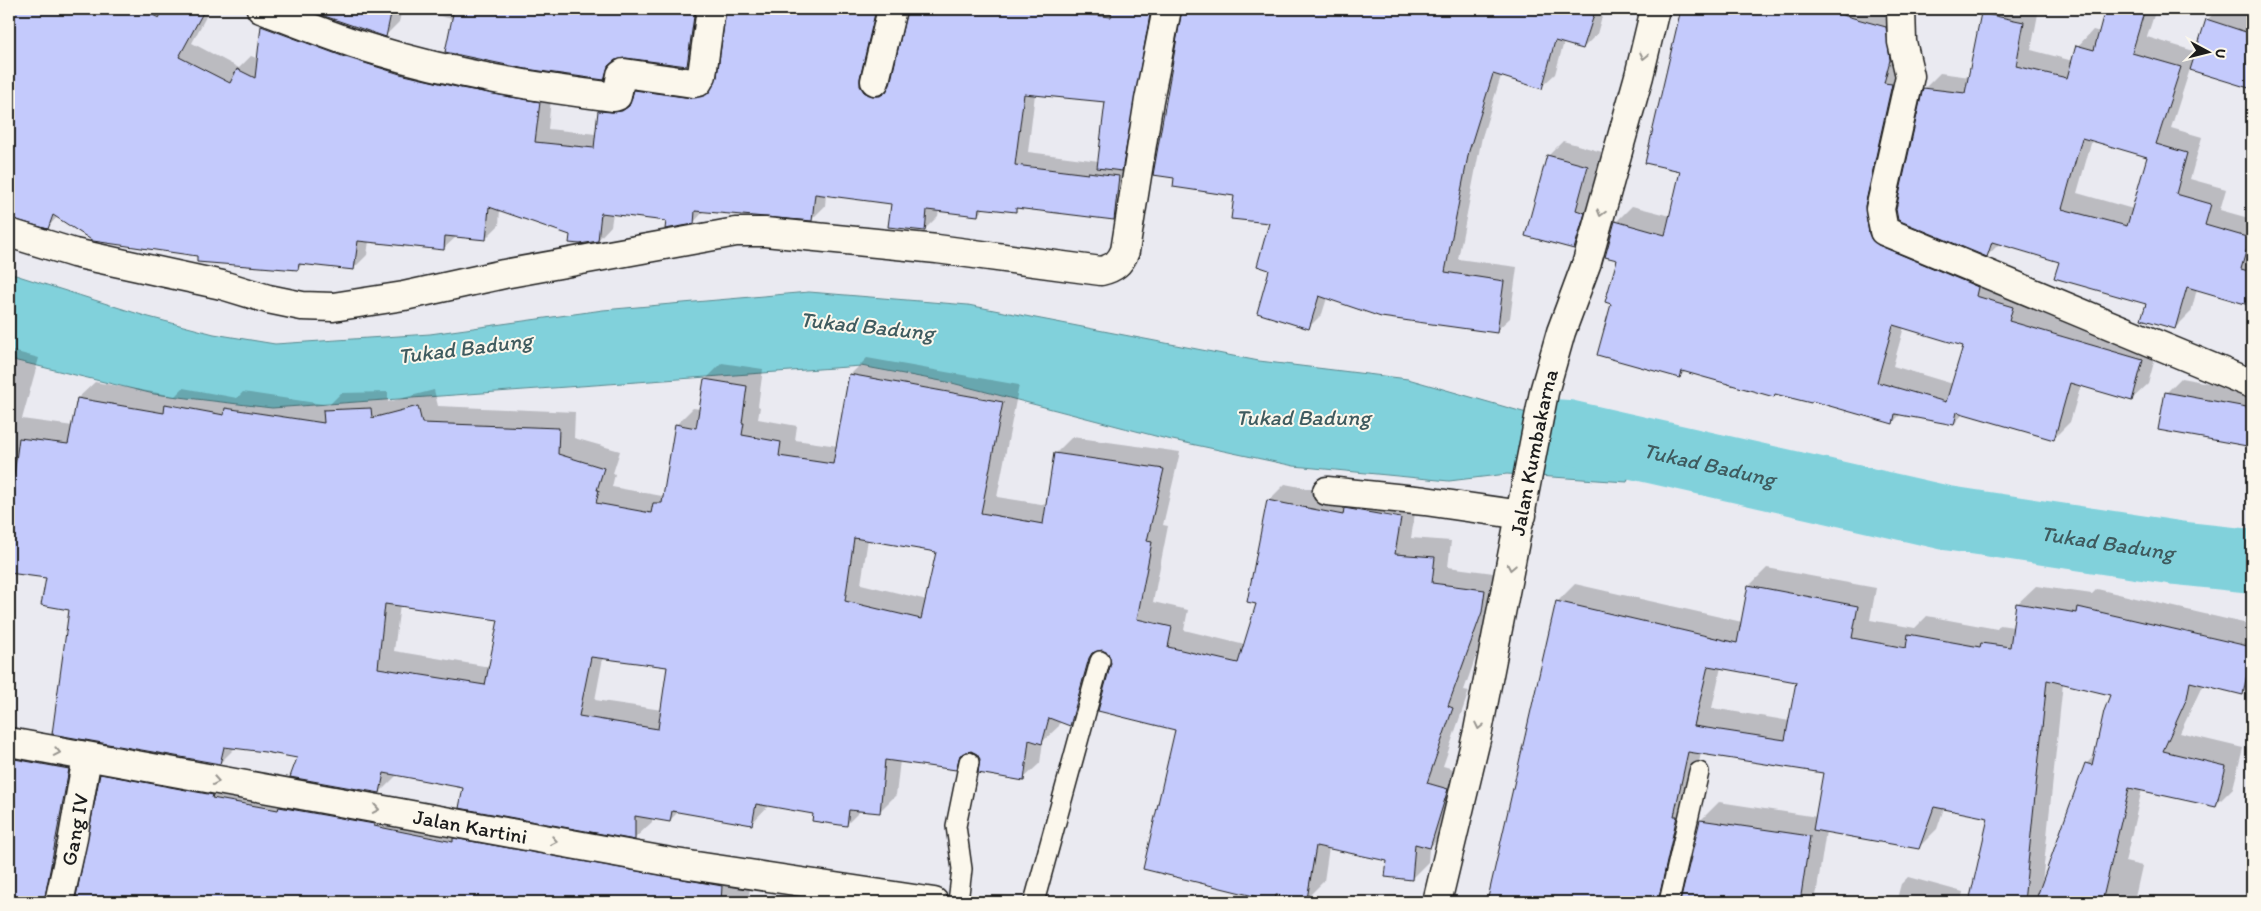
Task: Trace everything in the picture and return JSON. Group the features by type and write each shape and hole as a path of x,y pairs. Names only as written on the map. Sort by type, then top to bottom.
{"street":[{"path":"261,9 374,50 451,71 527,86 614,97 617,96 621,76 624,73 698,82 702,75 711,9"},
{"path":"875,81 892,9"},
{"path":"9,233 74,253 222,285 268,299 302,306 325,307 404,296 504,274 736,232 775,233 937,248 1101,271 1112,268 1121,259 1125,251 1149,100 1167,9"},
{"name":"Jalan Kumbakarna","path":"1437,902 1478,731 1528,485 1544,392 1561,332 1587,262 1639,76 1655,9"},
{"path":"1901,9 1902,42 1910,76 1880,209 1884,230 1888,234 2252,384"},
{"path":"1328,491 1522,515"},
{"name":"Jalan Kartini","path":"9,742 676,863 903,900 934,902"},
{"name":"Gang IV","path":"59,902 72,843 87,757"}],"lane":[{"path":"1034,902 1100,661"},
{"path":"958,902 962,869 956,826 969,762"},
{"path":"1669,902 1699,772"}],"water":[{"name":"Tukad Badung","path":"9,273 145,316 214,334 275,344 430,334 603,310 809,292 968,305 1259,361 1408,379 1523,412 1642,432 1627,482 1507,474 1449,481 1294,466 1163,438 952,383 861,366 272,408 154,394 9,359"}],"building":[{"path":"9,9 140,9 159,18 164,9 205,9 179,57 230,83 237,69 255,78 261,26 342,56 400,74 461,88 540,102 535,142 594,148 598,111 622,111 629,106 634,90 691,98 707,94 717,77 726,9 876,9 860,78 860,86 864,92 872,96 880,96 886,92 890,85 907,9 1039,9 1111,17 1112,9 1151,9 1122,171 1097,168 1105,102 1024,94 1015,165 1119,176 1114,220 1016,208 1016,212 979,208 978,216 927,210 925,231 888,227 891,204 815,194 812,221 695,211 694,224 665,229 666,221 601,213 598,241 580,244 569,243 570,235 489,207 486,240 445,236 444,250 358,241 354,270 299,264 298,270 197,262 197,256 93,241 53,215 48,229 9,218"},
{"path":"304,9 392,9 386,37"},
{"path":"454,9 695,9 687,66 626,58 615,60 608,66 604,80 526,69 445,52"},
{"path":"1182,9 1573,9 1594,15 1583,49 1555,41 1542,89 1493,74 1469,151 1445,272 1504,281 1497,333 1381,317 1319,296 1309,329 1257,313 1269,270 1257,266 1269,223 1231,219 1234,196 1173,187 1174,178 1153,175"},
{"path":"1681,9 1821,9 1886,27 1890,60 1884,83 1892,84 1865,206 1869,234 1872,240 1878,245 1978,287 1976,296 2013,307 2009,321 2143,360 2132,401 2070,383 2054,440 1957,412 1954,425 1895,414 1893,424 1812,401 1811,403 1775,394 1774,397 1682,371 1680,378 1597,355 1611,304 1605,302 1617,260 1605,257 1615,221 1665,235 1680,171 1645,163","holes":["1893,325 1963,346 1946,402 1877,382"]},
{"path":"2105,9 2145,9 2132,53 2181,67 2156,144 2187,153 2176,194 2211,204 2205,225 2250,238 2241,269 2252,272 2252,306 2187,287 2175,329 2141,319 2146,304 2054,278 2059,262 1992,242 1987,257 1898,220 1896,209 1923,88 1965,93 1981,13 2024,22 2016,66 2067,78 2076,45 2094,50","holes":["2082,138 2147,157 2127,226 2062,209"]},
{"path":"2206,19 2252,34 2252,89 2190,70"},
{"path":"1547,155 1588,166 1576,210 1585,213 1574,249 1525,236"},
{"path":"849,374 1003,402 981,513 1043,524 1054,453 1164,469 1147,541 1152,542 1137,619 1172,627 1168,647 1238,663 1256,604 1247,602 1267,500 1343,515 1344,508 1401,518 1395,554 1435,557 1432,583 1485,590 1482,612 1448,706 1453,708 1427,783 1448,789 1430,848 1415,844 1412,880 1385,877 1387,861 1316,846 1307,899 1276,895 1274,901 1143,869 1175,730 1098,711 1111,663 1108,653 1102,650 1092,653 1089,658 1070,726 1049,718 1042,744 1029,740 1024,781 978,773 980,759 977,754 971,751 960,755 956,770 885,760 880,813 849,810 847,826 812,821 813,814 756,804 752,825 672,811 670,822 635,816 635,840 459,808 463,788 384,773 380,793 290,777 297,758 265,752 224,747 220,764 52,734 69,610 41,605 46,578 9,573 9,512 19,438 68,444 77,398 164,413 165,404 224,415 225,408 324,423 323,410 371,408 372,418 418,406 422,423 559,428 558,454 604,468 597,490 599,490 596,503 651,513 653,503 662,503 675,424 696,428 704,379 747,386 742,435 781,442 779,456 833,464","holes":["854,538 936,552 921,619 845,601","385,604 498,620 485,685 378,668","591,657 667,667 658,729 579,716"]},
{"path":"2165,392 2252,408 2247,446 2158,430"},
{"path":"1748,585 1858,606 1852,638 1906,648 1908,634 1980,647 1981,643 2010,647 2016,603 2077,613 2078,607 2252,647 2243,695 2190,682 2187,698 2163,751 2226,766 2216,807 2129,788 2102,902 2035,902 2085,763 2092,765 2104,711 2110,695 2047,680 2024,902 1969,902 1988,818 1934,807 1919,849 1813,830 1823,773 1688,752 1674,816 1677,816 1658,902 1487,902 1556,601 1737,643","holes":["1708,666 1796,682 1785,740 1694,726"]},
{"path":"9,758 69,769 44,902 9,902"},
{"path":"100,774 213,795 212,798 278,810 279,807 374,824 374,826 453,842 453,838 722,886 721,902 75,902"},
{"path":"1700,820 1810,836 1800,902 1680,902"}],"waterway":[{"name":"Tukad Badung","path":"1551,431 1567,432 1947,518 2177,553 2252,561"}]}
